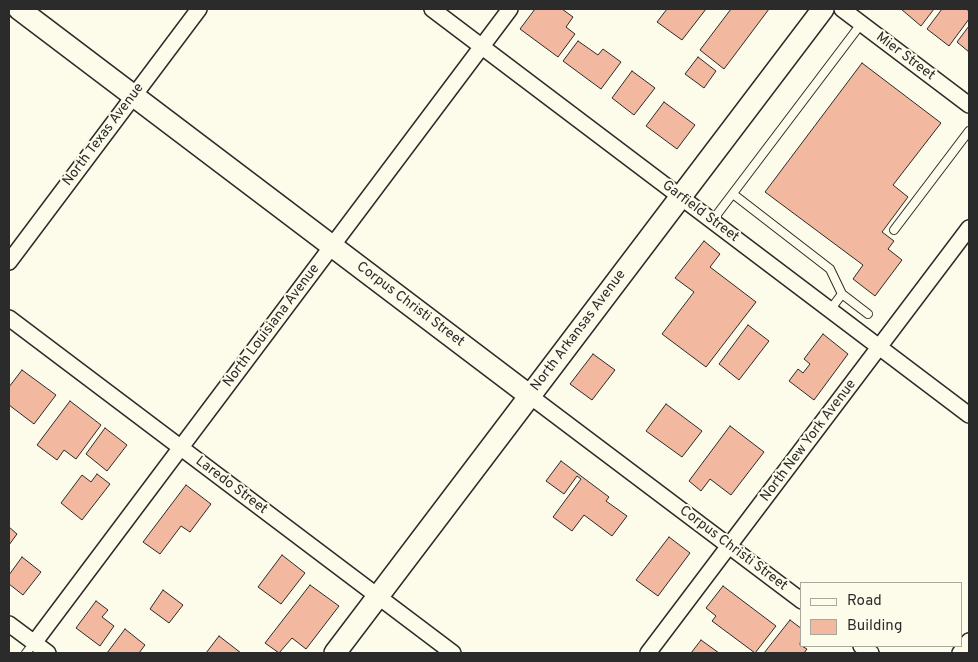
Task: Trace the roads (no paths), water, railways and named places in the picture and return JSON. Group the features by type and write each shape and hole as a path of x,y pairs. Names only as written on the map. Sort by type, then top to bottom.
{"main road":[{"name":"Corpus Christi Street","path":"19,9 530,396"},
{"name":"North Arkansas Avenue","path":"335,653 823,9"}],"street":[{"name":"North Texas Avenue","path":"9,262 199,9"},
{"name":"Garfield Street","path":"432,9 969,415"},
{"name":"North Louisiana Avenue","path":"30,648 510,9"},
{"name":"Mier Street","path":"842,9 969,105"},
{"name":"North New York Avenue","path":"648,653 969,228"},
{"name":"Laredo Street","path":"9,318 453,653"},
{"name":"Corpus Christi Street","path":"530,396 800,599"},
{"path":"9,624 30,648 48,653"},
{"path":"960,653 969,641"}],"lane":[{"path":"712,221 861,24"},
{"path":"894,230 969,131"},
{"path":"733,194 830,269 842,294 868,314"},
{"path":"830,310 842,294"}]}
